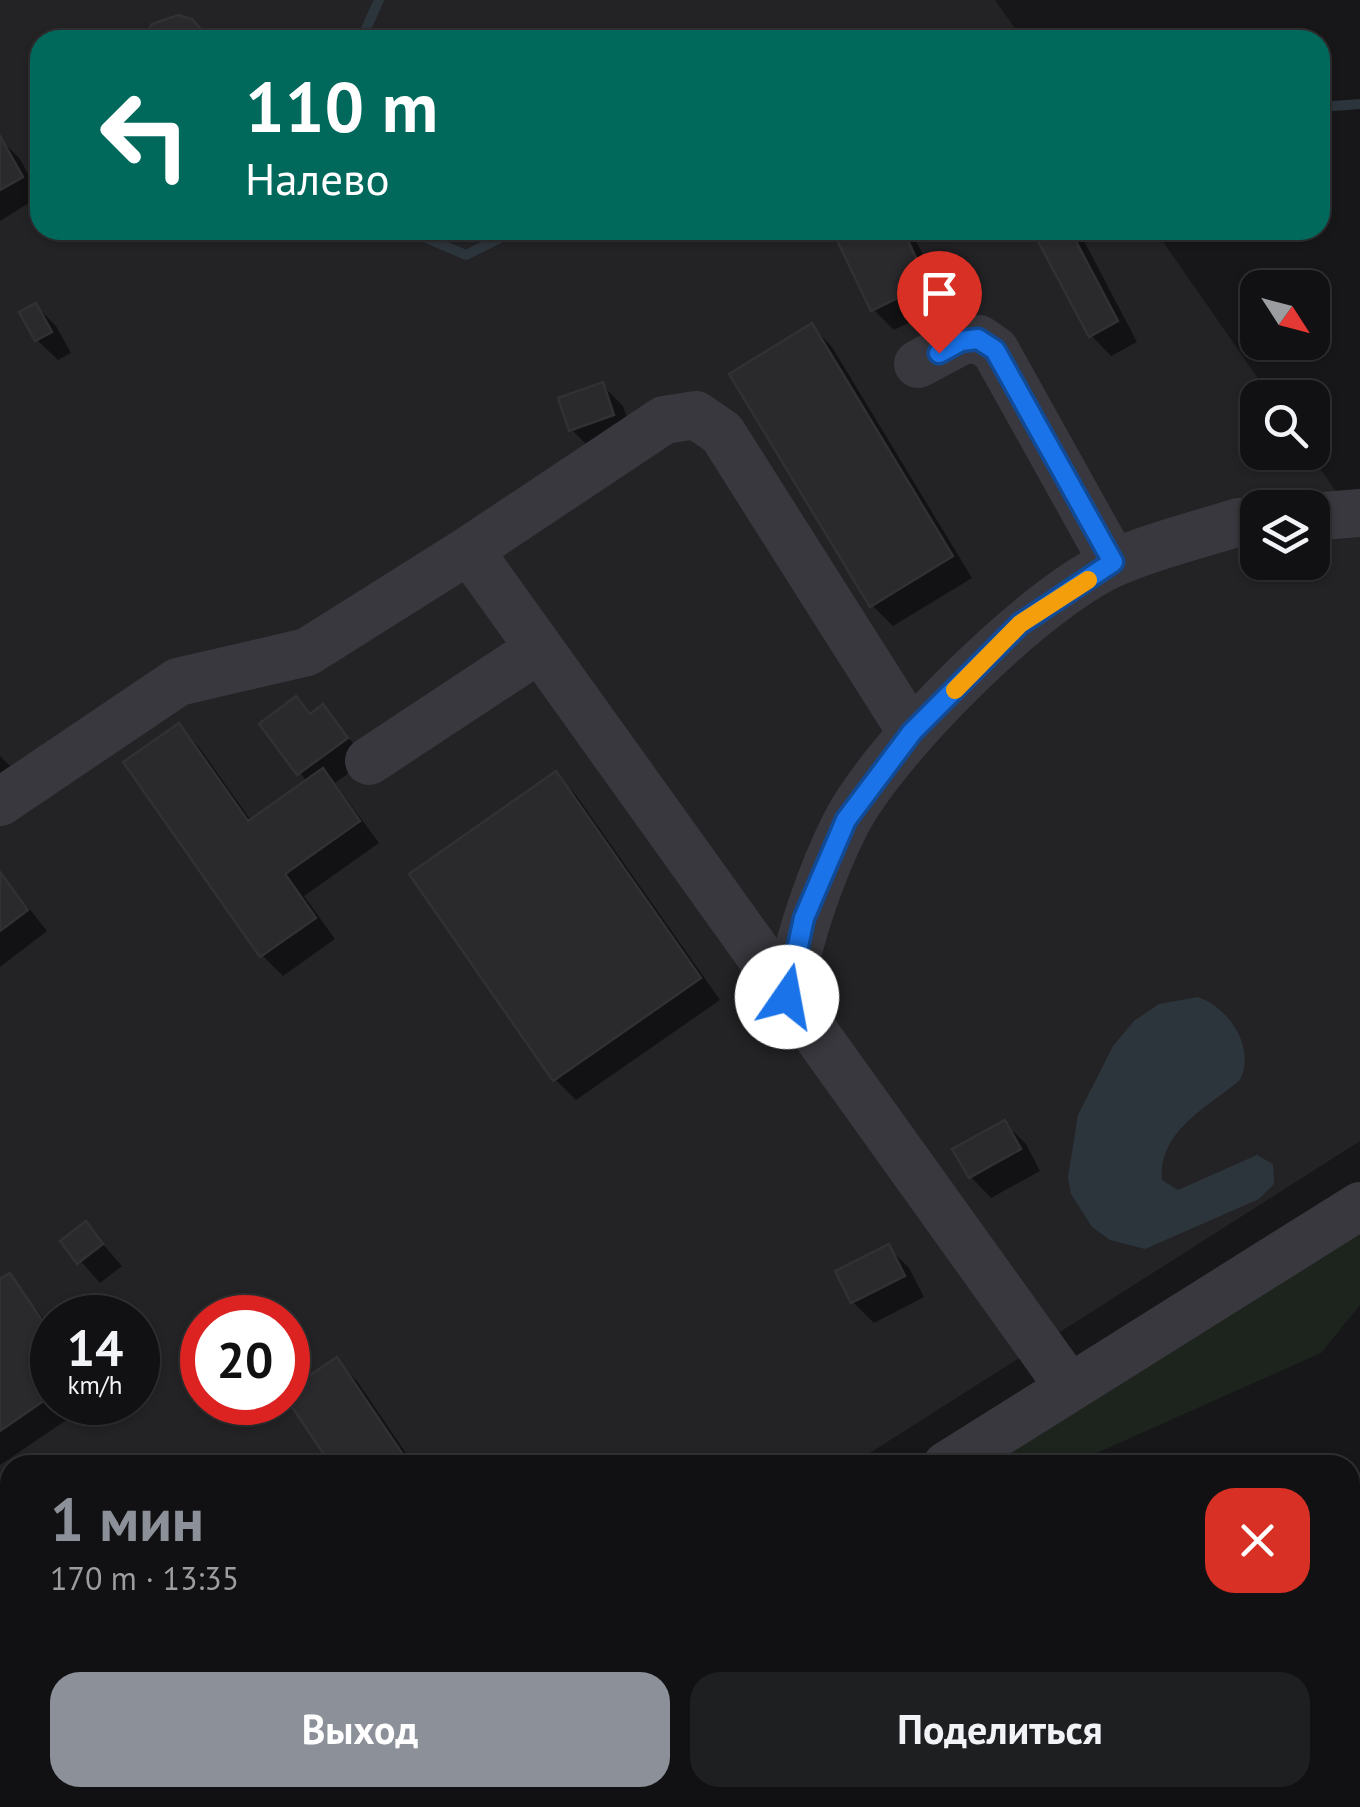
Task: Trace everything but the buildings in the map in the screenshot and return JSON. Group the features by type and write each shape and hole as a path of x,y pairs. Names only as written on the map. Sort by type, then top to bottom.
{"street":[{"path":"918,364 961,341 978,339 995,350 1113,562"},
{"path":"0,802 178,682 307,652 664,420 696,415 722,432 912,732"},
{"path":"1330,516 1360,514"},
{"path":"787,997 804,918 846,820 912,732 1020,624 1113,562 1240,522"},
{"path":"469,550 1069,1387"},
{"path":"368,762 539,649"},
{"path":"963,1455 1360,1206"}],"shaded area":[{"path":"0,0 995,0 1016,30 30,30 30,240 1162,240 1240,352 1240,360 1245,360 1259,380 1240,380 1240,470 1321,470 1360,525 1360,1141 867,1455 0,1455"},
{"path":"1198,997 1220,1010 1237,1030 1245,1055 1244,1067 1240,1080 1176,1134 1163,1163 1162,1180 1178,1190 1257,1155 1273,1164 1274,1184 1259,1199 1145,1249 1110,1240 1092,1227 1071,1194 1068,1177 1078,1115 1113,1046 1134,1021 1159,1004"},
{"path":"1360,1232 1360,1305 1321,1353 1092,1455 1008,1455"}],"waterway":[{"path":"366,30 379,0"},
{"path":"1330,106 1360,104"},
{"path":"431,240 466,255 496,240"}],"slow traffic":[{"path":"955,690 1020,624 1088,580"}],"route":[{"path":"787,997 804,918 846,820 912,732 1020,624 1113,562 995,350 978,339 961,341 939,353"}]}
